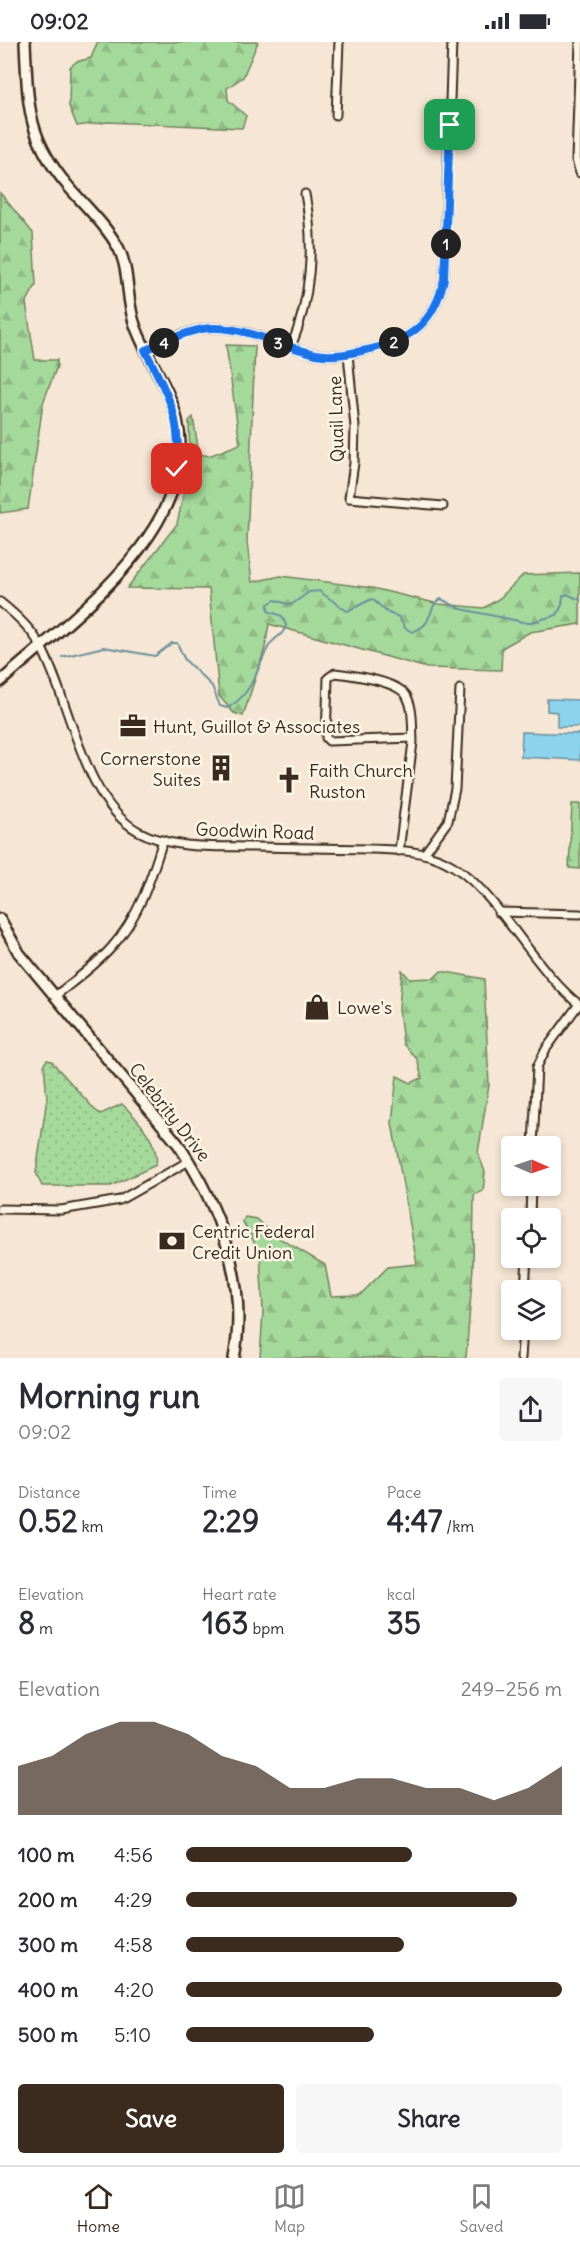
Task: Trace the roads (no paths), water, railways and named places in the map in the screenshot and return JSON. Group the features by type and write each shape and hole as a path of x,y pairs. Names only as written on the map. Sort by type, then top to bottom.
{"street":[{"path":"0,682 118,574 157,525 170,498 180,443 177,420 169,398 134,323 119,251 103,226 66,184 40,147 31,120 25,42"},
{"path":"336,115 339,42"},
{"path":"145,350 186,334 214,328 247,333 319,354 348,354 390,344 414,333 437,302 444,279 452,42"},
{"path":"580,42 576,160 580,173"},
{"path":"291,347 304,315 308,285 309,228 305,194"},
{"name":"Quail Lane","path":"348,354 355,427 354,463 349,498 443,506"},
{"name":"Goodwin Road","path":"0,602 24,624 41,645 101,791 123,820 139,831 164,840 205,845 399,850 424,854 452,865 498,912 554,982 579,1005"},
{"path":"399,850 413,738 409,705 399,688 335,673 328,678 326,738 329,741 413,738"},
{"path":"424,854 448,821 451,810 455,789 460,689"},
{"path":"55,996 110,950 124,932 138,910 164,840"},
{"path":"498,912 580,914"},
{"name":"Celebrity Drive","path":"0,919 19,953 189,1161 213,1202 224,1233 233,1275 237,1316 234,1358"},
{"path":"533,1136 537,1067 546,1049 579,1005"},
{"path":"0,1209 61,1210 120,1200 189,1161"},
{"path":"522,1358 523,1340"}],"water":[{"path":"547,699 580,700 580,727 557,727 557,712 547,711"},
{"path":"522,732 580,734 580,760 521,757"}],"waterway":[{"path":"62,657 104,647 155,656 172,643 177,643 185,660 212,686 220,706 227,708 248,689 269,646 285,629 286,625 282,616 268,611 268,604 275,600 291,605 309,592 319,591 347,611 372,599 388,613 399,617 405,628 412,632 425,625 436,602 441,599 461,609 528,623 557,615 563,596 567,594 580,600"}],"place":[{"name":"Hunt, Guillot & Associates","path":"133,726"},
{"name":"Cornerstone Suites","path":"221,768"},
{"name":"Faith Church Ruston","path":"289,780"},
{"name":"Lowe's","path":"317,1007"},
{"name":"Centric Federal Credit Union","path":"172,1241"}]}
